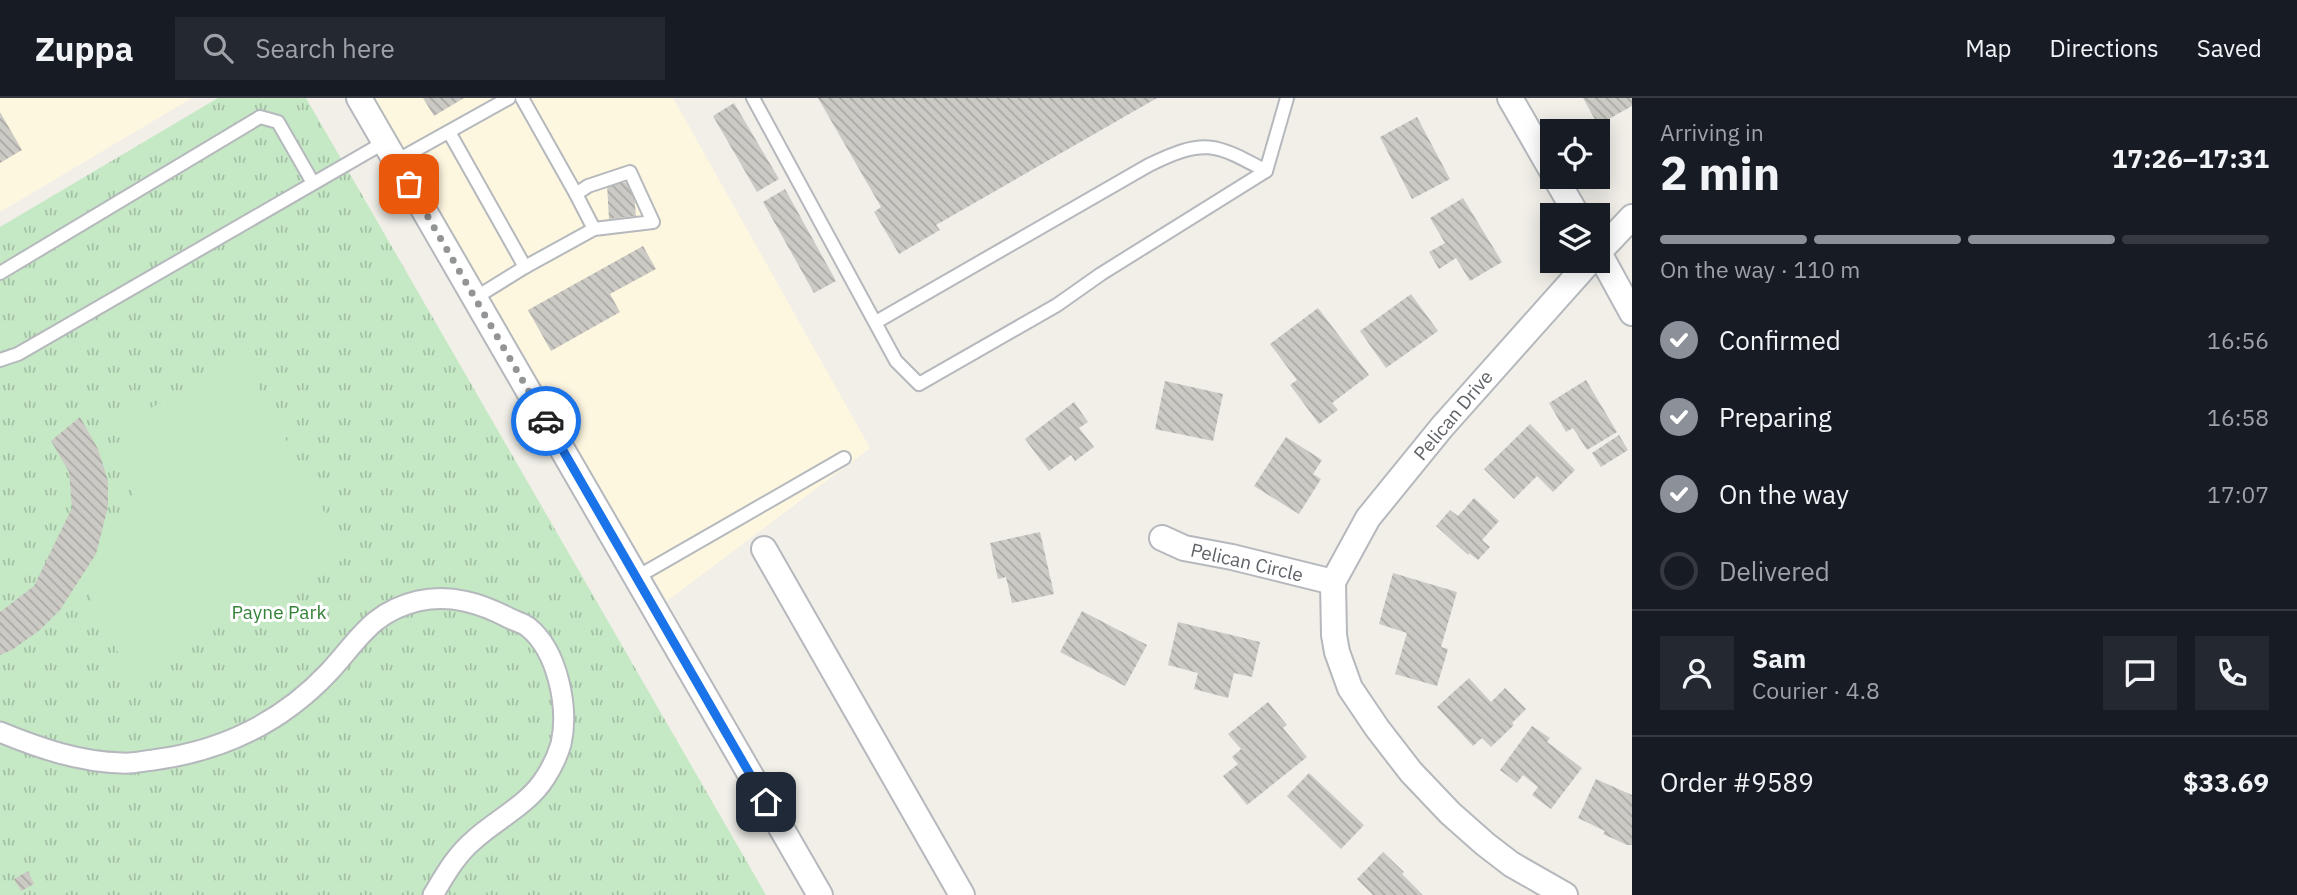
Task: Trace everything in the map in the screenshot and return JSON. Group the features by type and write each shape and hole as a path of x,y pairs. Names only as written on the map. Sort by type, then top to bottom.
{"street":[{"path":"359,98 820,895"},
{"path":"1510,98 1540,151"},
{"path":"1610,240 1632,217"},
{"name":"Pelican Drive","path":"1333,582 1376,508 1451,416 1579,273"},
{"path":"1610,273 1632,313"},
{"name":"Pelican Circle","path":"1162,538 1184,548 1333,582"},
{"path":"764,549 962,895"},
{"path":"1333,582 1337,652 1350,688 1377,728 1411,772 1450,813 1485,844 1511,864 1566,895"},
{"path":"0,732 51,752 122,764 173,757 225,744 296,705 330,671 357,636 384,614 418,601 463,599 485,606 528,627 548,651 564,698 561,744 545,779 514,811 474,839 456,859 433,895"}],"lane":[{"path":"0,360 18,354 313,183 449,132 509,98"},
{"path":"522,98 594,229"},
{"path":"753,98 896,361 919,384 1057,305 1101,274 1266,171 1287,98"},
{"path":"0,273 260,117 278,122 313,183"},
{"path":"449,132 525,267"},
{"path":"876,322 1175,152 1201,146 1226,149 1266,171"},
{"path":"475,298 594,229 653,222 630,172 588,186 576,194"},
{"path":"637,577 844,458"}],"shaded area":[{"path":"0,98 192,98 0,212"},
{"path":"374,98 673,98 870,448 667,601"}],"green space":[{"name":"Payne Park","path":"218,98 306,98 766,895 0,895 0,227"},
{"path":"242,357 348,557 130,676 79,574 84,550 134,510 124,423"}],"building":[{"path":"423,98 464,98 434,116"},
{"path":"818,98 1157,98 936,225 940,230 899,254 874,212 881,207"},
{"path":"1583,98 1632,98 1632,106 1609,119 1595,119"},
{"path":"734,103 779,179 757,192 713,116"},
{"path":"0,112 22,150 0,163"},
{"path":"1417,117 1450,179 1412,199 1380,137"},
{"path":"633,182 636,216 609,219 607,184"},
{"path":"785,189 836,281 814,293 763,202"},
{"path":"1463,198 1502,262 1470,281 1456,258 1439,269 1429,252 1445,243 1430,218"},
{"path":"643,246 656,269 610,294 620,312 551,351 528,310"},
{"path":"1411,294 1438,331 1386,368 1360,331"},
{"path":"1318,308 1369,375 1332,403 1338,410 1319,424 1290,385 1297,380 1270,344"},
{"path":"1586,380 1617,432 1587,450 1573,428 1566,432 1549,403"},
{"path":"1165,381 1223,394 1213,441 1155,429"},
{"path":"1074,402 1088,422 1079,428 1094,447 1075,461 1071,455 1049,471 1025,439"},
{"path":"80,417 98,449 108,481 108,507 96,554 60,610 40,630 12,650 0,655 0,612 34,586 72,508 69,472 51,441"},
{"path":"1530,424 1575,470 1553,492 1537,476 1514,499 1484,469"},
{"path":"1619,435 1628,450 1601,467 1592,453"},
{"path":"1286,437 1322,460 1313,474 1321,479 1299,514 1254,486"},
{"path":"1474,498 1499,521 1482,540 1490,547 1478,560 1469,553 1468,555 1436,526 1450,510 1458,516"},
{"path":"1040,532 1054,594 1012,603 1006,577 998,579 990,543"},
{"path":"1393,573 1457,592 1441,647 1448,649 1437,686 1395,674 1407,633 1379,624"},
{"path":"1082,611 1147,645 1125,686 1060,652"},
{"path":"1178,622 1260,642 1252,677 1234,673 1228,698 1194,689 1198,673 1168,665"},
{"path":"1469,678 1491,702 1505,688 1526,709 1491,747 1482,738 1473,746 1437,707"},
{"path":"1268,702 1287,725 1283,728 1307,757 1247,805 1223,776 1238,764 1232,757 1241,749 1228,734"},
{"path":"1532,726 1550,738 1547,742 1582,768 1551,809 1532,795 1538,787 1523,775 1517,783 1500,770"},
{"path":"1309,773 1364,825 1341,849 1287,796"},
{"path":"1596,779 1632,795 1632,845 1603,834 1605,831 1578,818"},
{"path":"1383,852 1423,895 1373,895 1357,879"},
{"path":"28,871 34,884 21,891 14,879"}],"way so far":[{"path":"409,184 546,421"}],"route":[{"path":"546,421 766,802"}]}
